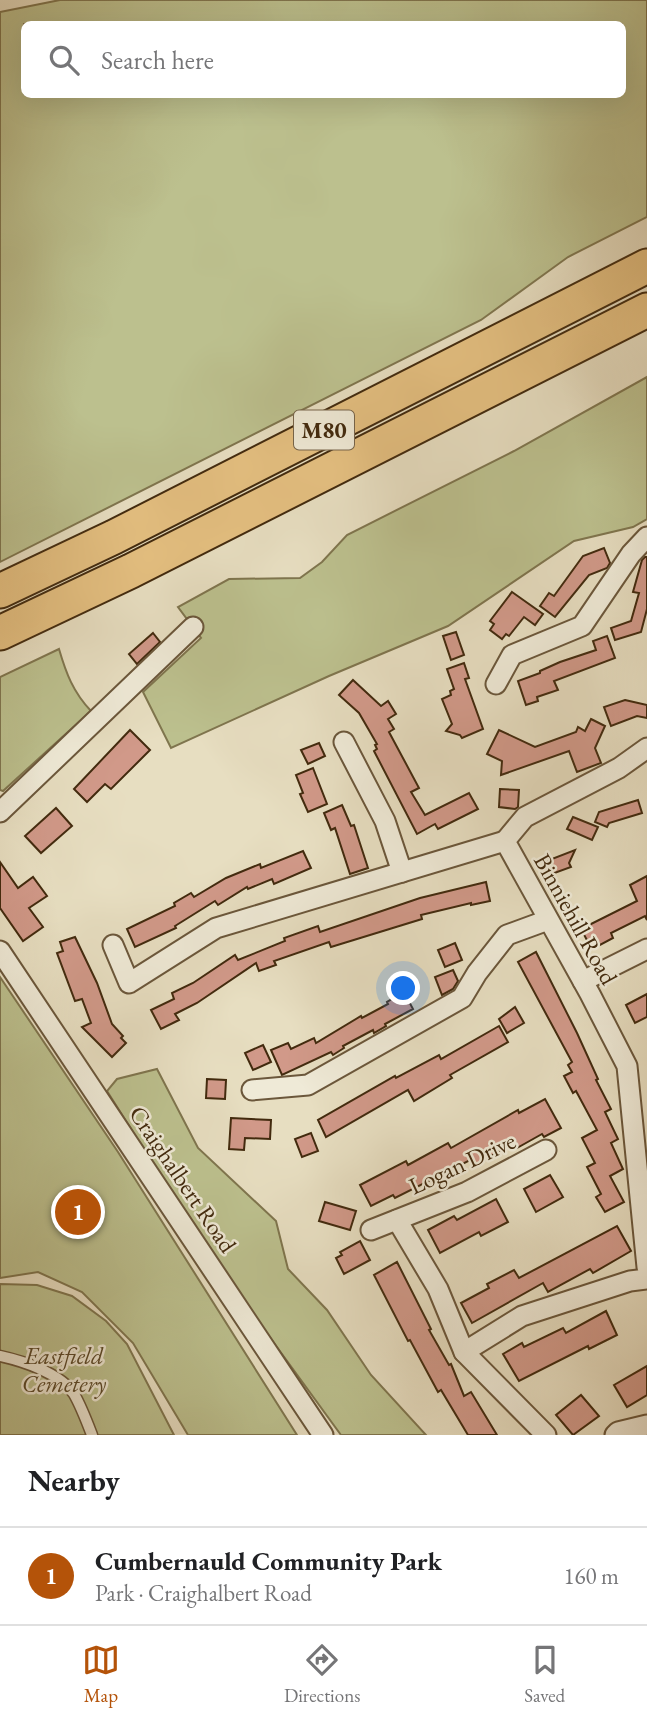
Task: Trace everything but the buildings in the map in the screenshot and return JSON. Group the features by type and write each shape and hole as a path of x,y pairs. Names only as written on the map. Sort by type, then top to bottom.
{"highway":[{"name":"M80","path":"0,591 114,537 647,266"},
{"name":"M80","path":"0,633 131,571 647,310"}],"street":[{"path":"496,684 512,655 582,626 631,554 647,537"},
{"path":"0,813 193,628"},
{"path":"344,742 386,821 402,872"},
{"name":"Binniehill Road","path":"113,945 129,983 216,928 505,841 525,817 620,768 647,748"},
{"name":"Binniehill Road","path":"505,841 583,981 626,1066 647,1267"},
{"path":"252,1090 308,1086 450,1005 462,998 477,972 507,935 548,920"},
{"path":"583,981 647,948"},
{"name":"Craighalbert Road","path":"0,951 323,1435"},
{"name":"Logan Drive","path":"371,1230 467,1192 546,1150"},
{"name":"Logan Drive","path":"397,1220 438,1289 464,1352 546,1435"},
{"path":"464,1352 522,1316 630,1281 647,1279"},
{"path":"614,1435 647,1425"}],"lane":[{"path":"0,1356 18,1360 48,1373 72,1392 92,1435"}],"green space":[{"path":"60,0 647,0 647,217 568,257 481,320 0,562 0,12"},
{"path":"647,377 647,519 633,527 574,541 448,626 329,676 171,748 143,692 201,638 178,607 229,579 300,578 322,562 347,535 514,451"},
{"path":"59,649 71,682 91,711 3,791 0,790 0,677"},
{"path":"0,977 118,1152 297,1435 188,1435 133,1343 82,1292 38,1272 0,1278"},
{"path":"157,1069 198,1148 276,1221 288,1269 327,1310 371,1375 426,1435 341,1435 217,1265 107,1091 117,1079"},
{"name":"Eastfield Cemetery","path":"0,1284 37,1285 72,1296 106,1321 127,1344 174,1435 0,1435"}],"place":[{"name":"Cumbernauld Community Park","path":"78,1212"}]}
